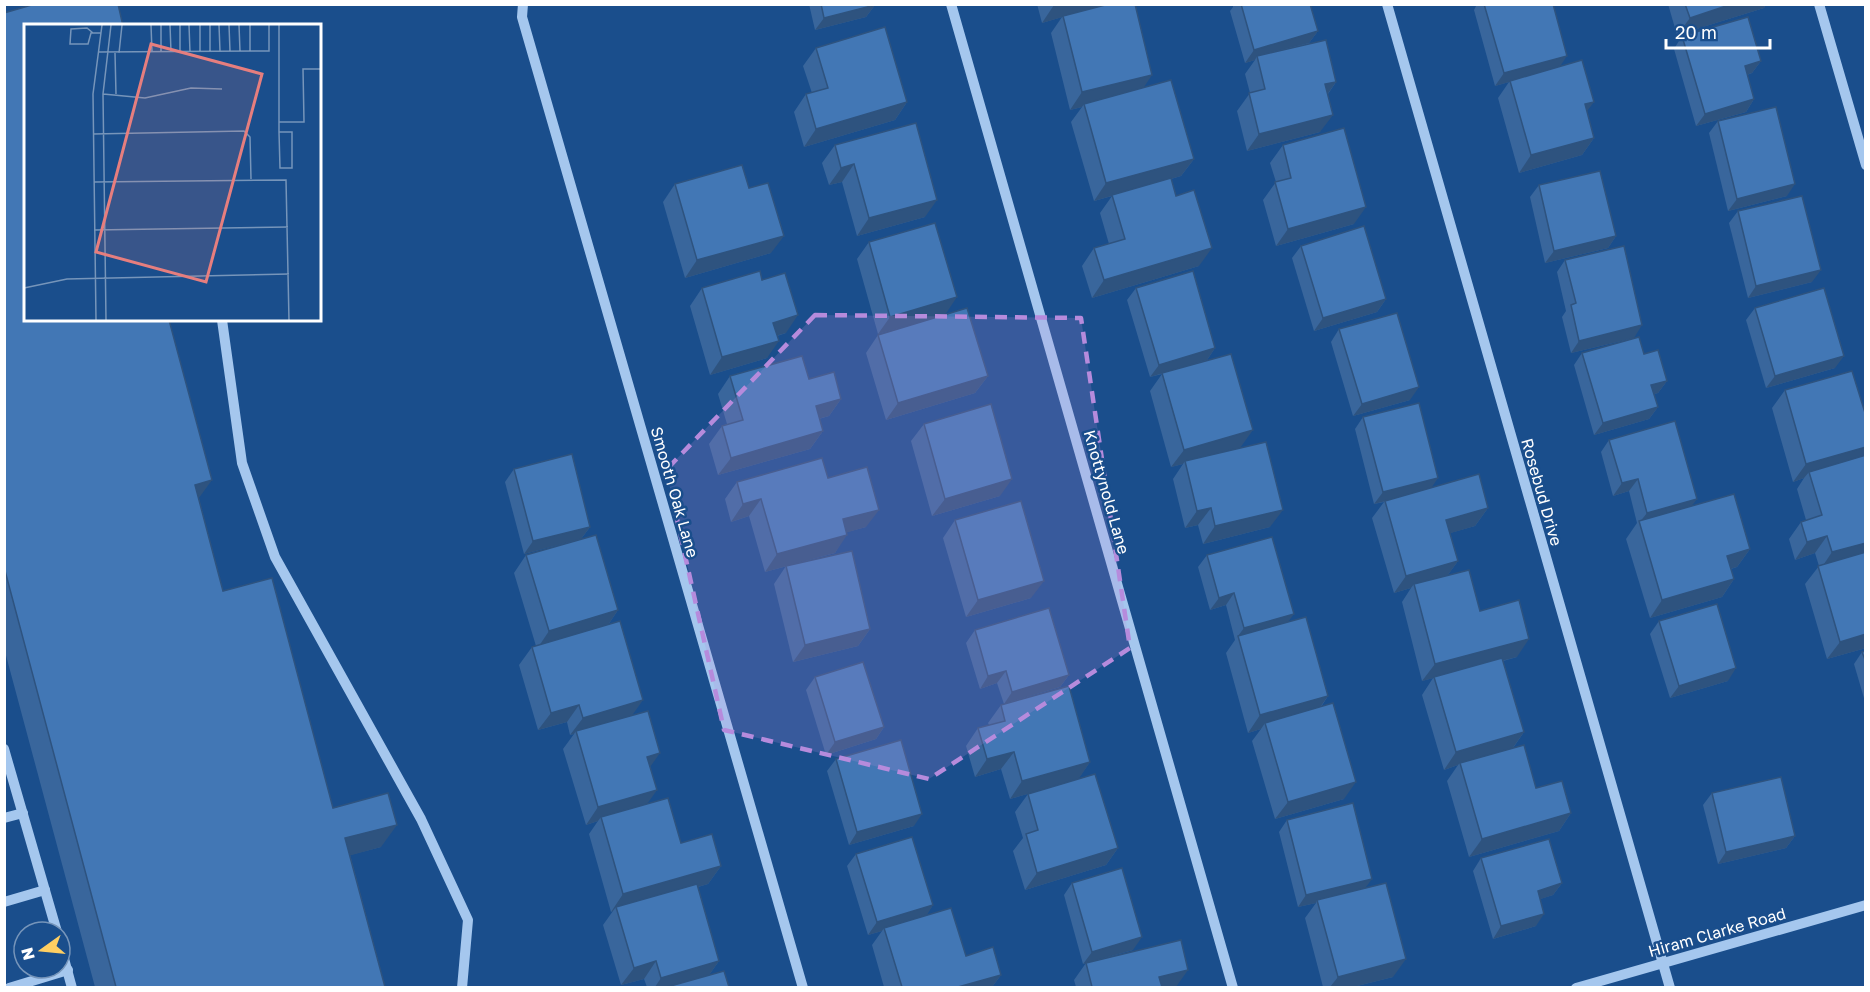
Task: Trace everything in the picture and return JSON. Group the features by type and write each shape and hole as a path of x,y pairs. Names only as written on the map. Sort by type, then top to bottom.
{"street":[{"name":"Smooth Oak Lane","path":"523,4 522,17 803,987"},
{"name":"Knottynold Lane","path":"951,4 1233,987"},
{"name":"Rosebud Drive","path":"1387,4 1670,987"},
{"path":"1819,4 1866,165"},
{"path":"222,321 242,463 275,557 421,819 468,920 462,987"},
{"path":"4,749 53,920"},
{"path":"4,818 23,813"},
{"path":"4,902 45,891"},
{"name":"Hiram Clarke Road","path":"1576,987 1866,905"},
{"path":"9,987 33,980"}],"highlighted area":[{"path":"815,315 1081,318 1130,648 929,779 724,730 666,470"}],"building":[{"path":"35,4 118,4 123,24 24,24 24,321 169,321 212,480 195,485 223,591 272,578 333,808 388,793 397,825 345,838 385,987 116,987 4,567 4,13"},
{"path":"821,4 875,4 875,5 824,18"},
{"path":"1109,4 1135,4 1152,75 1082,92 1063,16"},
{"path":"1241,4 1310,4 1318,31 1254,50"},
{"path":"1484,4 1553,4 1567,56 1504,73"},
{"path":"1685,4 1732,4 1690,18"},
{"path":"1748,17 1761,61 1745,66 1754,99 1705,114 1682,36"},
{"path":"885,27 907,102 816,129 806,94 828,88 816,48"},
{"path":"1326,40 1336,82 1325,84 1333,115 1259,134 1249,93 1265,89 1257,56"},
{"path":"1582,60 1594,102 1585,104 1594,138 1531,155 1510,81"},
{"path":"1171,80 1194,159 1106,183 1084,104"},
{"path":"1776,107 1795,184 1737,199 1718,121"},
{"path":"916,123 937,200 869,218 854,164 841,168 835,145"},
{"path":"1344,128 1366,207 1288,229 1275,182 1291,178 1283,145"},
{"path":"742,165 749,188 768,183 784,236 697,260 675,184"},
{"path":"1600,171 1616,236 1554,251 1539,185"},
{"path":"1171,178 1176,196 1194,190 1212,248 1104,280 1094,248 1125,239 1112,195"},
{"path":"1802,196 1821,270 1756,286 1738,211"},
{"path":"935,223 957,297 890,317 869,242"},
{"path":"1364,226 1386,299 1323,318 1301,246"},
{"path":"1624,246 1642,325 1579,341 1571,305 1576,303 1565,260"},
{"path":"760,271 762,280 785,273 798,315 773,323 779,341 722,357 702,288"},
{"path":"1193,271 1215,348 1159,365 1136,288"},
{"path":"1824,288 1844,356 1775,376 1755,308"},
{"path":"967,308 988,376 898,403 878,335"},
{"path":"1397,313 1419,387 1362,404 1339,329"},
{"path":"1639,337 1644,354 1658,350 1667,381 1651,385 1658,407 1603,423 1582,353"},
{"path":"1231,354 1253,430 1184,450 1162,373"},
{"path":"802,356 809,379 834,372 841,399 816,406 823,431 731,458 722,426 743,420 730,376"},
{"path":"1852,371 1866,416 1866,447 1806,464 1785,390"},
{"path":"1419,403 1438,478 1383,492 1363,417"},
{"path":"991,404 1012,479 945,499 924,424"},
{"path":"1675,421 1697,499 1647,513 1638,479 1622,483 1609,440"},
{"path":"1266,442 1283,510 1215,526 1211,508 1197,511 1185,461"},
{"path":"572,454 590,527 533,541 514,469"},
{"path":"1866,455 1866,543 1832,552 1827,536 1807,542 1801,522 1822,515 1809,472"},
{"path":"822,458 828,478 867,467 879,510 843,519 847,535 777,554 761,499 743,504 737,482"},
{"path":"1479,474 1488,508 1446,520 1458,561 1406,576 1385,501"},
{"path":"1734,494 1750,549 1727,556 1734,579 1662,600 1639,521"},
{"path":"1021,501 1044,581 978,600 955,520"},
{"path":"596,535 618,610 549,631 526,555"},
{"path":"1272,537 1294,614 1244,628 1234,593 1219,598 1207,555"},
{"path":"852,551 870,629 805,645 786,566"},
{"path":"1866,552 1866,634 1840,642 1818,566"},
{"path":"1469,570 1480,611 1519,600 1529,639 1435,664 1414,584"},
{"path":"1717,604 1736,668 1679,686 1659,621"},
{"path":"1049,608 1069,675 1012,692 1006,671 988,676 975,630"},
{"path":"1306,617 1328,696 1260,715 1238,636"},
{"path":"620,621 643,700 583,718 579,705 551,713 532,647"},
{"path":"1502,658 1524,732 1456,752 1434,677"},
{"path":"863,662 884,727 835,742 815,677"},
{"path":"1069,686 1090,762 1022,781 1014,752 987,759 978,728 1005,721 1001,705"},
{"path":"1333,703 1356,782 1288,802 1265,723"},
{"path":"648,711 660,753 647,757 657,790 598,807 576,731"},
{"path":"901,740 922,814 857,832 836,759"},
{"path":"1524,745 1536,788 1562,781 1571,813 1482,839 1460,763"},
{"path":"1095,774 1118,848 1037,873 1026,834 1038,830 1028,794"},
{"path":"1781,777 1795,836 1726,852 1712,793"},
{"path":"668,798 681,843 712,834 721,866 623,894 601,817"},
{"path":"1353,803 1372,879 1306,895 1287,820"},
{"path":"912,837 933,905 877,922 856,854"},
{"path":"1549,839 1562,883 1538,891 1544,914 1501,926 1481,858"},
{"path":"1122,868 1142,937 1092,952 1072,883"},
{"path":"1386,883 1406,959 1338,977 1317,900"},
{"path":"697,884 719,961 661,978 656,961 634,968 616,907"},
{"path":"951,908 966,956 993,947 1001,975 958,987 902,987 884,928"},
{"path":"1181,940 1188,970 1159,977 1162,987 1092,987 1086,963"},
{"path":"724,971 729,987 667,987"}]}
